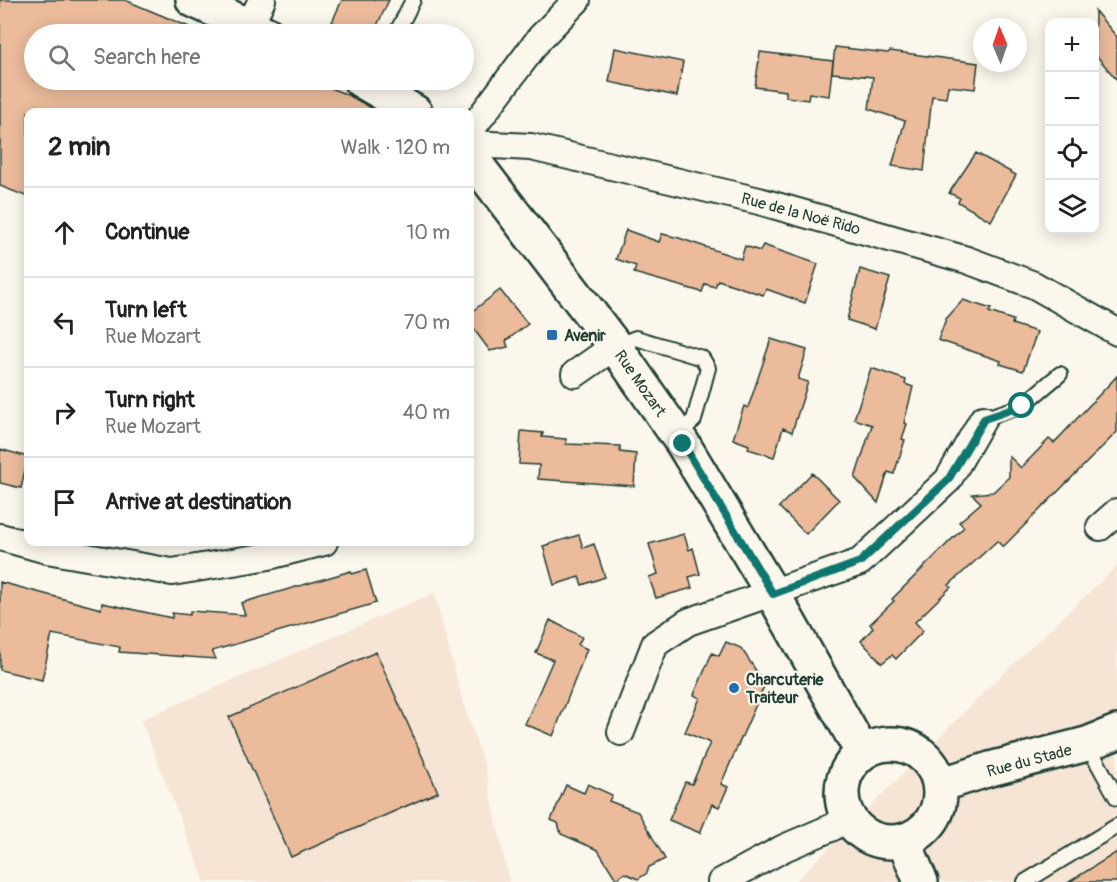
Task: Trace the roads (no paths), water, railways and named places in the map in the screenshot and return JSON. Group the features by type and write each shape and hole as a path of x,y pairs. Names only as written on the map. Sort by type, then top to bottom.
{"street":[{"path":"193,0 259,20"},
{"path":"474,126 540,38 577,0"},
{"path":"381,90 409,108"},
{"name":"Rue de la Noë Rido","path":"474,144 531,147 759,201 967,260 1034,285 1117,332"},
{"name":"Rue Mozart","path":"474,161 615,346 676,435 773,594 862,753"},
{"path":"575,374 615,346"},
{"path":"621,732 655,644 688,622 860,562 948,480 984,419"},
{"path":"0,537 24,544"},
{"path":"33,546 172,572 269,556 308,546"},
{"name":"Rue du Stade","path":"939,785 1086,744 1117,732"},
{"path":"894,744 910,748 924,757 934,770 939,785 940,800 932,820 917,836 904,841 887,843 871,839 857,830 847,817 842,804 843,782 852,762 862,753 877,746 894,744"},
{"path":"721,882 784,848 833,827 847,817"},
{"path":"904,841 921,882"}],"lane":[{"path":"401,24 413,0"},
{"path":"615,346 636,338 702,358 708,368 694,420 676,435"},
{"path":"984,419 1022,406 1060,374"},
{"path":"1086,744 1117,798"},
{"path":"1025,882 1117,826"}],"place":[{"name":"Avenir","path":"552,335"},
{"name":"Charcuterie Traiteur","path":"734,688"}]}
